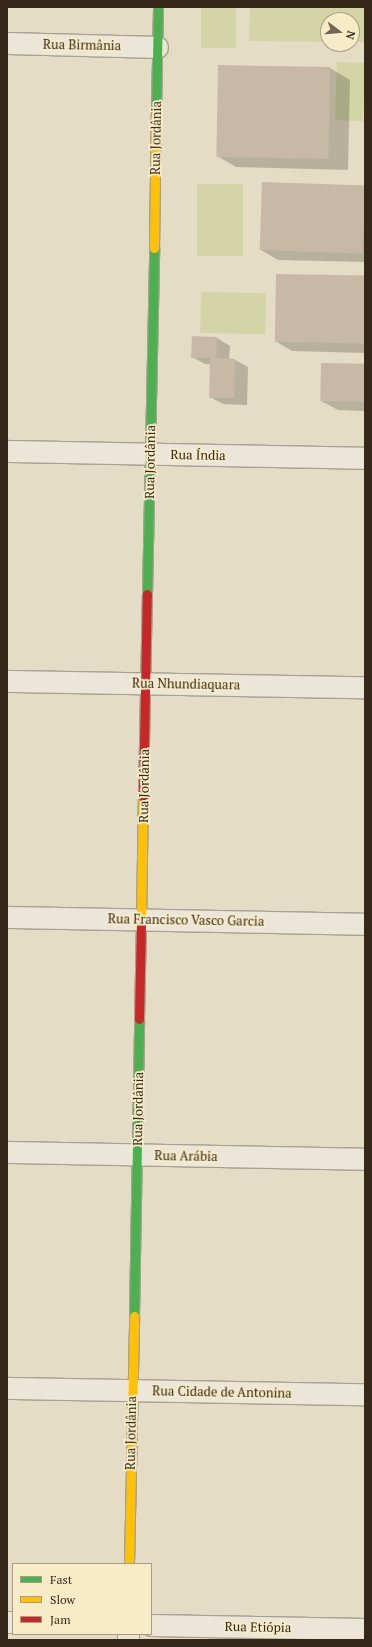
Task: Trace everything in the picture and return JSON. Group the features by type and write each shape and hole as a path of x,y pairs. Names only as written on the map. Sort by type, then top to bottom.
{"street":[{"name":"Rua Jordânia","path":"129,1563 158,7"},
{"name":"Rua Birmânia","path":"7,44 157,47"},
{"name":"Rua Índia","path":"7,451 365,458"},
{"name":"Rua Nhundiaquara","path":"7,682 365,688"},
{"name":"Rua Francisco Vasco Garcia","path":"7,917 365,924"},
{"name":"Rua Arábia","path":"7,1152 365,1159"},
{"name":"Rua Cidade de Antonina","path":"7,1388 365,1394"},
{"name":"Rua Etiópia","path":"152,1624 365,1629"}],"green space":[{"path":"201,7 236,7 236,48 201,48"},
{"path":"250,7 365,7 364,42 360,42 360,12 320,12 320,42 249,41"},
{"path":"337,62 365,63 363,121 335,120"},
{"path":"197,184 243,184 243,256 197,256"},
{"path":"201,292 266,293 265,334 200,333"}],"building":[{"path":"218,65 330,67 328,159 216,157"},
{"path":"262,182 365,186 363,254 260,250"},
{"path":"276,274 365,276 364,344 275,342"},
{"path":"192,336 217,337 216,358 235,359 234,398 209,398 210,358 191,358"},
{"path":"321,363 365,364 364,402 320,401"}],"traffic: fast":[{"path":"156,112 158,7"},
{"path":"147,594 154,248"},
{"path":"134,1316 139,1019"}],"traffic: slow":[{"path":"154,248 156,112"},
{"path":"141,921 143,797"},
{"path":"129,1563 134,1316"}],"traffic: jam":[{"path":"143,797 147,594"},
{"path":"139,1019 141,921"}]}
